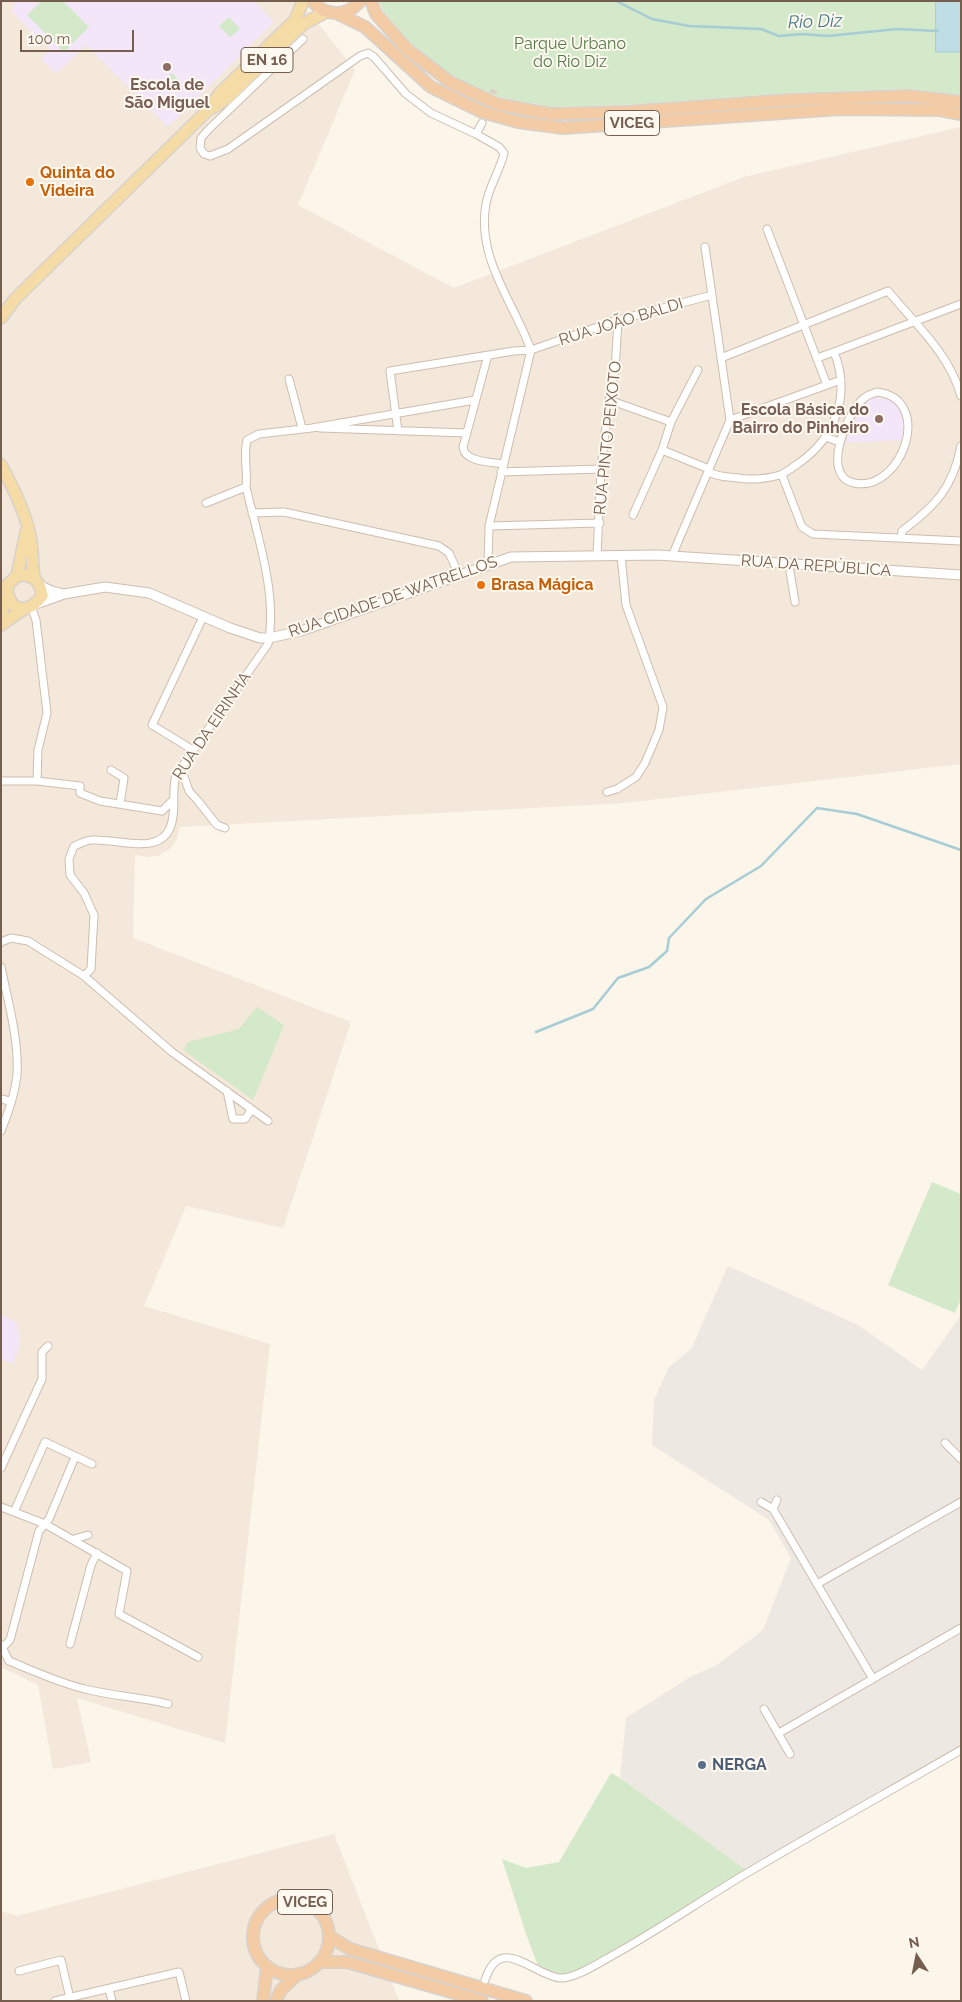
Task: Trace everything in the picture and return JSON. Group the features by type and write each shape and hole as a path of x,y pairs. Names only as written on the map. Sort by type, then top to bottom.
{"highway":[{"path":"312,1 331,12"},
{"name":"EN 16","path":"331,12 352,9 360,1"},
{"name":"VICEG","path":"371,1 376,14 407,49 450,82 497,104 550,114 625,112 789,100 909,96 961,102"},
{"name":"VICEG","path":"331,12 365,27 431,87 482,112 518,122 564,128 841,109 939,110 961,114"},
{"name":"VICEG","path":"267,1967 256,1953 253,1942 253,1930 261,1914 275,1902 287,1899 300,1900 311,1904 326,1923 329,1936 328,1945 319,1962"},
{"name":"VICEG","path":"329,1936 350,1949 526,2001"},
{"path":"276,2001 280,1990 298,1974 309,1970 319,1962 347,1962 482,2001"},
{"path":"262,2001 267,1967 282,1973 298,1974"}],"main road":[{"name":"EN 16","path":"1,318 15,298 200,119 219,94 295,20 303,1"},
{"name":"EN 16","path":"208,110 226,99 303,24 331,12"},
{"path":"1,465 12,485 27,528 31,541 37,581 42,596 1,624"},
{"path":"17,576 27,528"},
{"path":"1,614 7,597 7,585 17,576 25,575 37,581"},
{"path":"7,597 13,606 30,606"}],"street":[{"path":"303,39 209,128 201,138 200,148 204,154 210,156 228,149 316,86 360,56 368,53 374,57 406,94 430,113 476,134 499,147 504,153 501,168 494,179 486,204 485,230 492,266 502,290 524,331 531,350 489,526 488,564"},
{"path":"200,119 209,128"},
{"path":"476,134 482,123"},
{"path":"767,229 827,384"},
{"path":"672,556 730,420 705,247"},
{"path":"721,358 888,291 938,348 949,365 961,396"},
{"name":"RUA JOÃO BALDI","path":"396,413 390,371 531,350 618,320 712,295"},
{"path":"817,358 961,304"},
{"name":"RUA PINTO PEIXOTO","path":"598,556 602,469 609,400 615,370 618,320"},
{"path":"662,450 716,476 753,480 782,475 808,456 825,437 840,407 841,380 834,352"},
{"path":"488,356 463,447 468,457 503,464"},
{"path":"633,516 662,450 671,422 698,370"},
{"path":"290,379 302,428"},
{"path":"730,420 841,380"},
{"path":"877,392 890,394 900,402 908,419 905,446 895,465 884,476 869,484 853,483 842,476 836,460 840,442 854,411 864,398 877,392"},
{"path":"312,428 475,400"},
{"path":"609,400 671,422"},
{"path":"840,407 854,411"},
{"path":"396,413 398,431"},
{"path":"37,781 38,750 47,713 36,620 30,606 64,594 104,588 148,593 230,628 264,638 271,621 268,582 246,487 247,478 244,454 247,440 259,434 302,428 467,432"},
{"path":"825,437 840,442"},
{"path":"901,538 902,532 936,502 950,480 958,462 961,446"},
{"path":"501,472 602,469"},
{"path":"782,475 802,527 814,534 961,541"},
{"path":"206,503 246,487"},
{"path":"252,513 284,512 438,546 449,553 459,575"},
{"path":"489,526 600,523"},
{"path":"607,792 617,789 636,777 645,763 659,730 663,707 626,605 621,556"},
{"name":"RUA CIDADE DE WATRELLOS","path":"264,638 301,631 512,557 672,556"},
{"name":"RUA DA REPÚBLICA","path":"672,556 961,575"},
{"path":"789,565 795,602"},
{"path":"37,581 52,591 64,594"},
{"path":"193,750 152,725 203,616"},
{"name":"RUA DA EIRINHA","path":"84,976 91,969 94,914 84,893 70,875 68,858 74,846 91,840 152,844 163,840 170,828 173,814 172,788 176,775 268,644 264,638"},
{"path":"181,768 188,791 217,825 225,828"},
{"path":"111,770 124,778 120,804"},
{"path":"1,781 37,781 80,786 80,793 100,801 162,811 173,800"},
{"path":"1,942 10,938 28,942 84,976 172,1052 268,1121"},
{"path":"1,967 16,1044 17,1076 1,1131"},
{"path":"227,1091 233,1118 245,1119 250,1112 249,1107"},
{"path":"1,1100 10,1101"},
{"path":"1,1468 42,1378 42,1352 48,1346"},
{"path":"14,1512 45,1442 92,1464"},
{"path":"946,1443 961,1460"},
{"path":"75,1457 49,1519 39,1531 10,1640 2,1646 9,1661 70,1685 86,1690 139,1697 168,1704"},
{"path":"773,1509 777,1500"},
{"path":"761,1502 773,1509 873,1679"},
{"path":"817,1584 961,1502"},
{"path":"1,1507 45,1524 127,1571 119,1614 198,1657"},
{"path":"74,1539 88,1535"},
{"path":"70,1644 92,1565 98,1553"},
{"path":"779,1733 961,1628"},
{"path":"764,1709 790,1754"},
{"path":"485,1980 488,1971 496,1961 509,1958 520,1959 536,1970 552,1976 561,1978 572,1976 616,1953 748,1872 961,1750"},
{"path":"19,1971 61,1960 70,1998"},
{"path":"55,2001 179,1972 186,2001"},
{"path":"109,1989 112,2001"}],"shaded area":[{"path":"1,1 300,1 355,70 298,205 454,288 744,177 961,127 961,764 624,803 180,827 177,839 170,849 160,855 148,857 135,855 133,938 351,1022 283,1228 186,1206 144,1306 270,1344 225,1743 77,1698 91,1762 53,1769 38,1685 1,1667"},
{"name":"Escola de São Miguel","path":"14,1 254,1 274,22 168,127 86,45 56,74 41,59 50,50 11,11 14,8"},
{"name":"Escola Básica do Bairro do Pinheiro","path":"876,397 890,400 900,409 904,423 902,440 845,443 860,409 868,399"},
{"path":"728,1266 858,1325 922,1370 961,1315 961,1750 749,1872 620,1778 626,1718 690,1677 717,1665 763,1630 791,1558 769,1520 652,1445 654,1400 669,1367 691,1349"},
{"path":"1,1314 17,1323 20,1343 13,1364 1,1359"},
{"path":"334,1834 399,2001 1,2001 1,1911 17,1916"}],"green space":[{"path":"41,1 63,1 89,27 64,52 27,15"},
{"name":"Parque Urbano do Rio Diz","path":"379,1 961,1 961,95 910,89 789,93 624,105 551,107 499,97 453,77 412,44 383,11"},
{"path":"229,17 240,29 230,37 219,26"},
{"path":"172,73 182,83 172,92 163,82"},
{"path":"257,1007 284,1025 253,1100 183,1050 188,1042 239,1029"},
{"path":"932,1182 961,1194 961,1299 955,1313 888,1285"},
{"path":"611,1773 749,1872 616,1953 561,1978 536,1969 537,1963 502,1859 526,1868 559,1862"}],"water":[{"path":"936,1 961,1 961,52 936,52"}],"waterway":[{"name":"Rio Diz","path":"616,1 652,19 689,26 761,29 779,36 802,34 828,36 897,29 938,31"},
{"path":"536,1032 593,1009 618,978 649,967 667,951 669,938 706,899 761,866 817,808 857,814 961,850"}],"tunnel":[{"path":"482,123 494,90"}],"place":[{"name":"Escola de São Miguel","path":"167,67"},
{"name":"Quinta do Videira","path":"30,182"},
{"name":"Escola Básica do Bairro do Pinheiro","path":"879,419"},
{"name":"Brasa Mágica","path":"481,585"},
{"name":"NERGA","path":"702,1765"}]}
